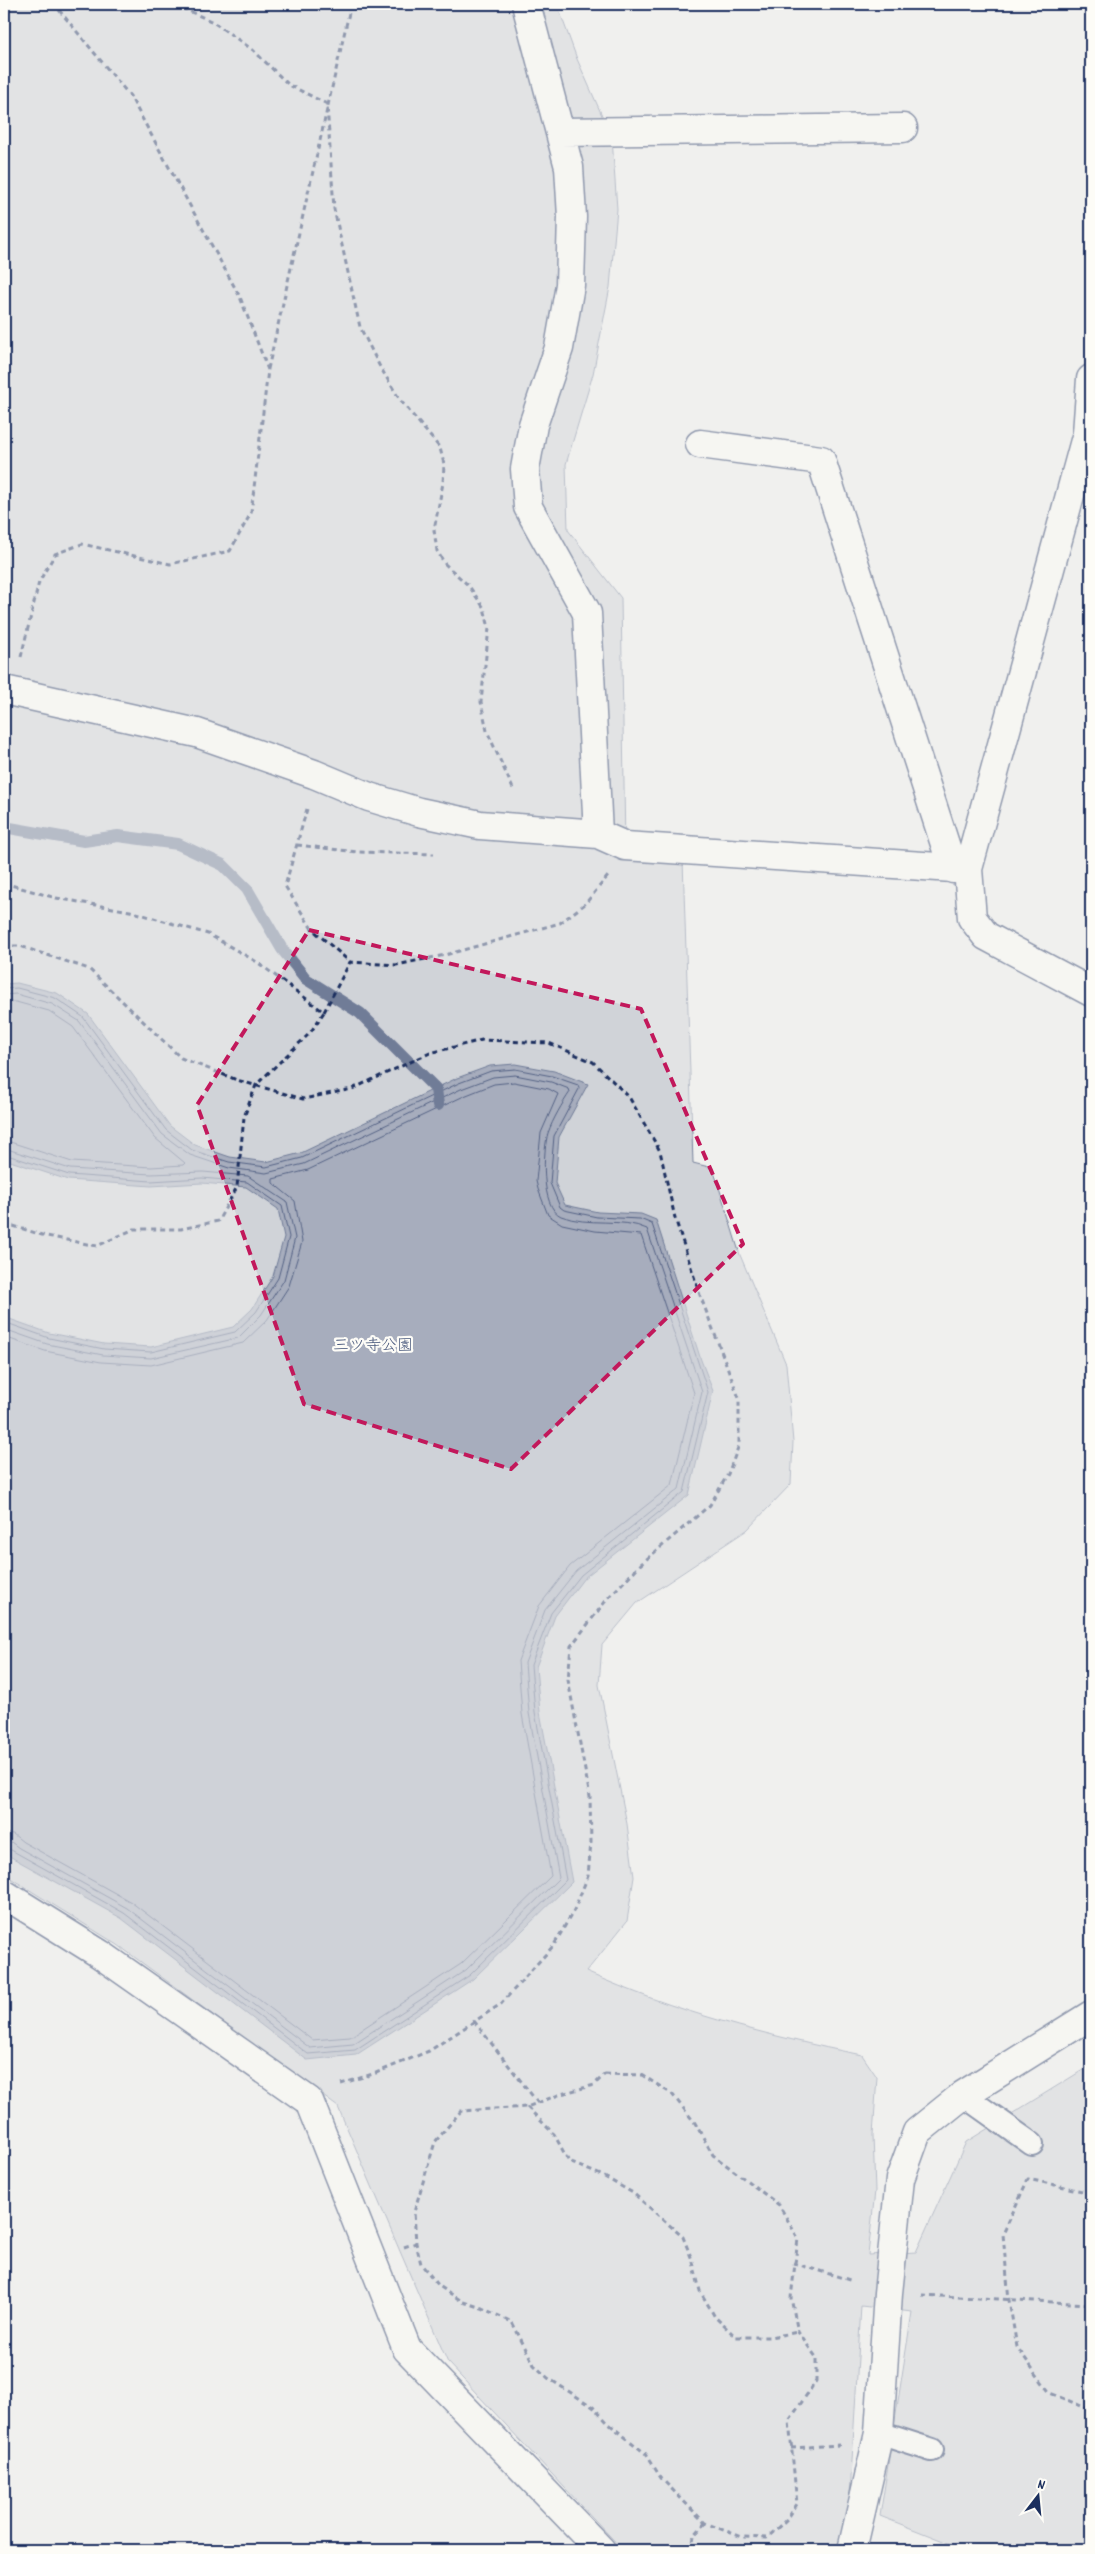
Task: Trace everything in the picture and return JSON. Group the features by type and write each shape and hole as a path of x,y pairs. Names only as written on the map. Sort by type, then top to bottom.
{"street":[{"path":"526,4 569,167 572,217 570,285 560,348 533,425 524,470 528,507 587,613 598,834"},
{"path":"560,132 903,128"},
{"path":"960,869 1086,433 1091,379"},
{"path":"700,444 821,460 960,869 972,918 986,936 1091,992"},
{"path":"8,691 198,732 314,774 370,798 419,812 480,825 533,831 598,834 625,846 960,869"},
{"path":"4,1894 100,1954 309,2101 407,2348 601,2550"},
{"path":"852,2550 879,2434 888,2293 900,2179 917,2132 962,2095 1091,2015"}],"lane":[{"path":"962,2095 1032,2144"},
{"path":"879,2434 932,2450"}],"path":[{"path":"54,4 94,50 130,96 139,111 240,297 268,370"},
{"path":"174,4 213,22 253,50 289,85 327,104"},
{"path":"8,691 39,582 55,554 82,544 170,564 230,551 251,513 268,370 351,4"},
{"path":"327,104 334,209 360,327 400,400 440,448 444,464 443,483 434,530 437,551 445,564 469,586 484,608 489,628 481,702 486,731 533,831"},
{"path":"310,802 285,886 312,929 350,962 396,965 454,952 560,923 585,904 606,881 625,846"},
{"path":"4,883 56,898 130,911 208,934 257,962 324,1012"},
{"path":"4,946 20,946 89,969 181,1058 256,1085 303,1099 352,1089 430,1053 482,1040 549,1043 593,1062 628,1097 660,1151 675,1218 694,1278 739,1398 739,1446 728,1474 710,1505 634,1571 608,1598 571,1646 568,1680 590,1796 592,1842 588,1876 574,1910 554,1945 501,2004 429,2051 334,2088"},
{"path":"4,1223 42,1236 97,1246 134,1228 181,1229 218,1221 237,1187 244,1117 256,1085 310,1032 324,1012 350,962"},
{"path":"474,2021 538,2104"},
{"path":"605,2074 642,2075 672,2094 695,2124 713,2155 779,2205 798,2238 793,2263 791,2298 798,2332 816,2357 816,2381 790,2421 797,2504 788,2518 767,2538 742,2537 705,2523 661,2478 646,2454 609,2424 593,2407 548,2378 534,2365 512,2322 482,2308 463,2302 439,2286 421,2264 416,2243 414,2212 436,2142 461,2111 527,2108 594,2085 605,2074"},
{"path":"527,2108 554,2134 569,2162 601,2175 633,2193 683,2237 694,2262 700,2291 714,2317 736,2337 770,2337 798,2332"},
{"path":"1091,2193 1028,2178 1003,2234 1009,2300 1017,2347 1050,2393 1091,2410"},
{"path":"793,2263 888,2293 1091,2304"},
{"path":"791,2448 844,2445"},
{"path":"692,2550 694,2536 705,2523"}],"highlighted area":[{"path":"309,930 641,1009 743,1244 511,1469 304,1404 197,1105"}],"green space":[{"name":"三ツ寺公園","path":"4,4 557,4 577,59 612,138 617,209 610,287 593,374 566,464 568,530 621,598 625,846 683,860 693,1163 713,1168 740,1255 786,1364 793,1442 791,1484 747,1530 637,1603 602,1645 599,1685 627,1824 634,1877 627,1921 586,1972 653,1999 721,2021 791,2040 862,2055 877,2077 873,2135 875,2191 868,2255 916,2252 966,2142 1091,2065 1091,2550 966,2550 880,2516 912,2312 861,2306 848,2529 840,2550 623,2550 448,2363 338,2107 118,1945 4,1874"}],"water":[{"path":"17,983 57,993 88,1014 170,1126 195,1145 230,1157 266,1162 301,1153 457,1078 490,1066 515,1064 554,1071 588,1084 559,1137 555,1183 565,1205 598,1212 641,1214 656,1220 701,1360 713,1391 689,1495 584,1578 555,1616 536,1667 540,1712 572,1882 473,1979 356,2055 307,2060 121,1918 11,1857 4,1850 4,1317 49,1333 104,1344 151,1347 233,1327 252,1309 273,1276 284,1237 278,1209 246,1187 202,1183 151,1186 68,1180 4,1159 4,984"}],"waterway":[{"path":"4,827 84,841 118,836 178,844 223,865 247,889 282,949 306,979 360,1013 436,1089 438,1105"}]}
